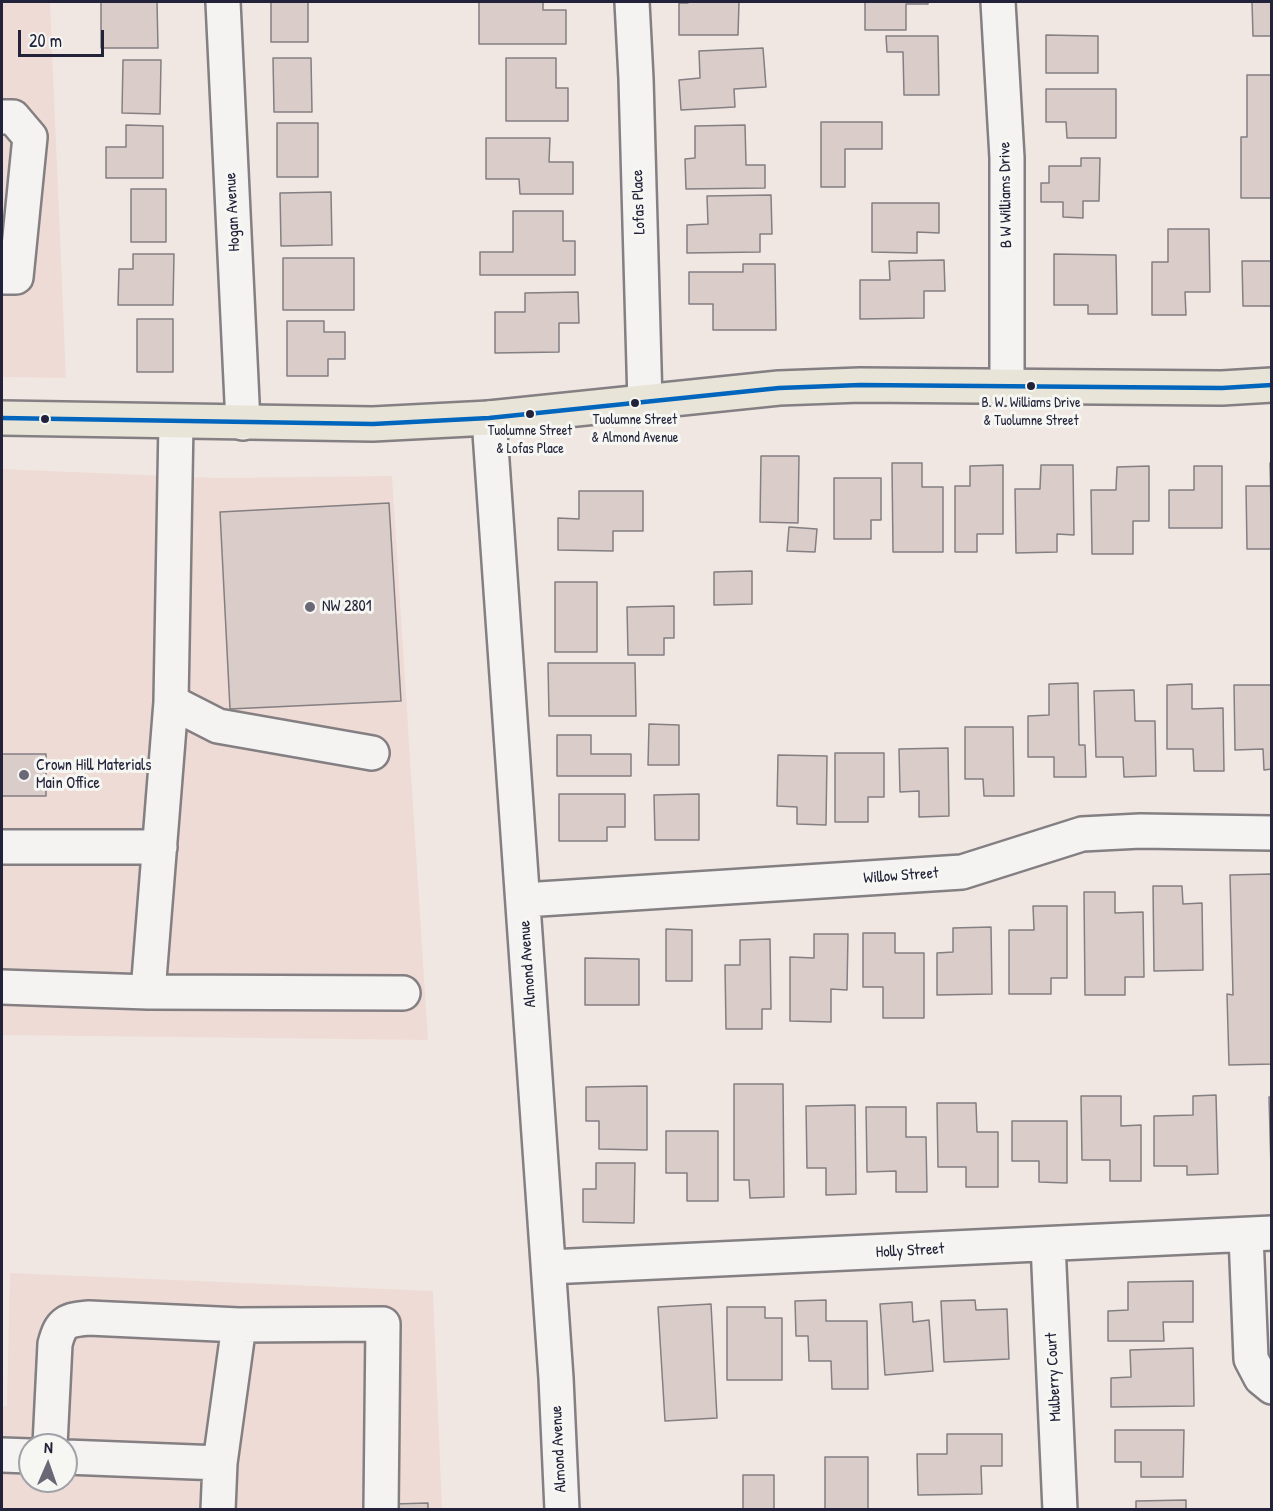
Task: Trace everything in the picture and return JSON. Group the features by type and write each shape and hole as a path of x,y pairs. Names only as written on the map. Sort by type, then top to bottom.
{"main road":[{"path":"2,418 373,424 489,418 779,388 860,386 1222,388 1272,385"}],"street":[{"name":"Hogan Avenue","path":"223,2 243,423"},
{"name":"Lofas Place","path":"632,2 645,402"},
{"name":"B W Williams Drive","path":"998,2 1006,158 1008,388"},
{"path":"2,117 13,117 30,137 16,277 2,277"},
{"name":"Almond Avenue","path":"489,418 549,1267 562,1509"},
{"path":"148,992 171,702 176,422"},
{"path":"171,702 218,726 372,753"},
{"name":"Willow Street","path":"524,900 962,872 1082,834 1140,831 1272,833"},
{"path":"2,848 160,847"},
{"path":"2,987 148,992 403,993"},
{"path":"1258,1234 1251,1359 1261,1378 1272,1387"},
{"name":"Holly Street","path":"549,1267 1258,1234"},
{"name":"Mulberry Court","path":"1048,1244 1060,1509"},
{"path":"51,1433 55,1344 59,1328 70,1320 89,1318 239,1324 382,1324 381,1509"},
{"path":"218,1509 220,1463 239,1324"},
{"path":"2,1455 18,1456"},
{"path":"78,1457 220,1463"}],"shaded area":[{"path":"2,2 50,2 66,378 2,377"},
{"path":"2,469 216,478 392,476 428,1040 2,1035"},
{"path":"10,1273 433,1291 442,1509 2,1509 2,1406 7,1406"}],"building":[{"path":"101,2 157,2 158,48 101,48"},
{"path":"271,2 308,2 308,42 271,42"},
{"path":"479,2 543,2 543,10 566,10 566,44 479,44"},
{"path":"739,2 738,35 679,35 679,3"},
{"path":"865,2 928,2 928,4 906,4 906,30 865,30"},
{"path":"1252,2 1272,2 1272,36 1253,36"},
{"path":"1046,35 1098,36 1098,73 1046,73"},
{"path":"886,36 938,36 939,95 904,95 903,52 887,52"},
{"path":"763,48 766,87 734,89 735,107 681,110 679,80 700,78 699,51"},
{"path":"273,58 311,58 312,112 274,112"},
{"path":"506,58 556,58 556,88 568,88 568,121 506,121"},
{"path":"123,60 161,60 160,114 122,113"},
{"path":"1247,75 1272,75 1272,198 1241,198 1241,137 1247,137"},
{"path":"1046,89 1116,89 1116,138 1067,138 1066,122 1046,122"},
{"path":"821,122 882,122 882,149 845,149 845,187 821,187"},
{"path":"277,123 318,123 318,177 277,177"},
{"path":"126,125 163,126 163,178 106,178 106,147 126,147"},
{"path":"745,125 746,165 765,165 765,188 686,189 685,159 695,158 695,126"},
{"path":"486,138 550,138 549,162 573,162 573,194 520,194 519,179 486,179"},
{"path":"1081,158 1100,158 1099,201 1083,201 1083,218 1063,217 1063,202 1041,202 1041,183 1049,183 1049,166 1081,166"},
{"path":"131,189 166,189 166,242 131,242"},
{"path":"331,192 332,245 281,246 280,193"},
{"path":"771,195 772,234 760,234 760,252 687,253 687,225 708,224 707,196"},
{"path":"872,203 939,203 939,233 917,232 917,253 872,252"},
{"path":"513,211 563,211 563,241 575,241 575,275 480,275 480,252 513,252"},
{"path":"1168,229 1209,229 1210,292 1185,292 1186,315 1152,315 1152,262 1168,262"},
{"path":"133,254 174,254 173,305 118,305 119,269 133,269"},
{"path":"1054,254 1116,255 1117,314 1088,314 1088,305 1054,305"},
{"path":"283,258 354,258 354,310 283,310"},
{"path":"944,260 945,291 924,291 924,318 860,319 860,280 890,280 889,261"},
{"path":"1242,261 1272,261 1272,306 1243,306"},
{"path":"743,264 775,264 776,330 713,330 713,304 689,304 689,272 743,272"},
{"path":"578,292 579,323 559,323 559,352 495,353 495,312 525,312 525,293"},
{"path":"137,319 173,319 173,372 137,372"},
{"path":"287,321 324,321 324,332 345,332 345,359 328,359 328,376 287,376"},
{"path":"761,456 799,456 798,523 760,522"},
{"path":"892,463 922,463 922,487 943,487 943,552 893,552"},
{"path":"1003,465 1003,534 977,534 977,552 955,552 955,486 970,486 970,466"},
{"path":"1041,465 1073,465 1074,535 1057,534 1057,552 1016,553 1015,489 1040,489"},
{"path":"1149,466 1149,521 1133,521 1133,554 1092,554 1091,490 1116,490 1117,467"},
{"path":"1194,466 1222,466 1222,528 1169,528 1169,490 1194,490"},
{"path":"834,478 881,478 881,520 871,520 871,539 834,539"},
{"path":"1246,486 1271,486 1272,549 1247,549"},
{"path":"579,491 643,491 643,531 613,531 613,551 558,550 558,518 579,519"},
{"name":"NW 2801","path":"389,503 401,701 230,709 220,512"},
{"path":"789,527 817,529 815,552 787,551"},
{"path":"752,571 752,604 714,605 714,572"},
{"path":"555,582 597,582 597,652 555,652"},
{"path":"674,606 674,638 664,638 664,655 628,655 627,607"},
{"path":"548,663 635,663 636,716 549,716"},
{"path":"1078,683 1079,745 1085,745 1086,777 1054,777 1054,757 1028,757 1028,716 1049,715 1049,684"},
{"path":"1192,684 1192,709 1223,708 1224,771 1194,771 1193,749 1167,749 1167,685"},
{"path":"1234,685 1272,685 1272,769 1264,770 1263,749 1235,750"},
{"path":"1134,690 1135,721 1155,721 1156,776 1124,777 1123,757 1096,757 1094,691"},
{"path":"649,724 679,725 679,765 648,765"},
{"path":"965,727 1013,727 1014,796 984,796 983,779 965,779"},
{"path":"557,735 591,735 591,754 631,754 631,776 557,776"},
{"path":"948,748 949,816 919,817 919,791 900,792 899,749"},
{"path":"835,753 884,753 884,797 868,797 868,822 835,822"},
{"name":"Crown Hill Materials Main Office","path":"2,754 46,754 46,796 2,796"},
{"path":"778,755 827,756 826,825 797,824 797,807 777,806"},
{"path":"559,794 625,794 625,827 607,827 607,841 559,841"},
{"path":"699,794 699,840 655,840 654,795"},
{"path":"1272,874 1272,1064 1229,1065 1227,994 1233,995 1230,875"},
{"path":"1153,886 1182,886 1183,904 1202,903 1203,970 1154,971"},
{"path":"1084,892 1115,892 1115,913 1143,912 1144,977 1125,977 1125,995 1085,995"},
{"path":"1033,906 1067,906 1067,978 1051,978 1051,994 1009,994 1009,930 1034,930"},
{"path":"991,927 992,994 937,995 937,953 953,952 953,928"},
{"path":"666,929 692,930 692,981 666,981"},
{"path":"863,933 895,933 895,953 924,953 924,1018 883,1018 883,987 863,987"},
{"path":"814,934 848,934 847,990 831,989 831,1022 790,1021 790,957 814,958"},
{"path":"770,939 771,1009 762,1009 762,1029 726,1029 725,965 740,965 740,940"},
{"path":"585,958 639,959 639,1005 585,1005"},
{"path":"734,1084 783,1084 784,1197 750,1198 749,1180 734,1180"},
{"path":"647,1086 647,1150 599,1149 599,1121 586,1121 586,1087"},
{"path":"1216,1095 1218,1174 1187,1175 1187,1166 1154,1166 1154,1116 1193,1115 1193,1096"},
{"path":"1081,1096 1121,1096 1121,1126 1141,1125 1141,1181 1110,1181 1110,1160 1082,1160"},
{"path":"1269,1097 1272,1097 1272,1168 1271,1168"},
{"path":"937,1103 976,1103 977,1132 998,1132 998,1187 966,1187 966,1167 938,1167"},
{"path":"855,1105 856,1194 826,1195 826,1168 807,1168 806,1106"},
{"path":"866,1107 906,1107 906,1137 926,1137 927,1192 896,1192 896,1171 867,1172"},
{"path":"1012,1121 1067,1121 1067,1183 1039,1182 1039,1161 1012,1161"},
{"path":"666,1131 718,1131 718,1201 687,1201 687,1173 666,1173"},
{"path":"596,1163 635,1163 634,1223 583,1222 583,1189 596,1189"},
{"path":"1193,1281 1193,1322 1163,1322 1164,1341 1108,1341 1108,1311 1128,1310 1128,1282"},
{"path":"826,1300 826,1321 867,1321 868,1389 832,1389 831,1361 809,1361 808,1336 796,1336 795,1301"},
{"path":"975,1300 976,1310 1007,1309 1009,1359 944,1362 941,1301"},
{"path":"912,1302 913,1322 929,1320 933,1371 885,1375 880,1304"},
{"path":"711,1304 717,1418 665,1421 658,1307"},
{"path":"727,1307 765,1307 765,1318 782,1318 782,1380 727,1380"},
{"path":"1193,1348 1194,1406 1111,1407 1111,1378 1131,1377 1130,1350"},
{"path":"1115,1430 1184,1430 1183,1477 1141,1477 1141,1462 1115,1462"},
{"path":"947,1434 1002,1434 1002,1466 981,1466 982,1494 918,1495 917,1454 947,1454"},
{"path":"825,1457 868,1457 868,1510 825,1510"},
{"path":"743,1475 774,1475 774,1510 743,1510"},
{"path":"1186,1500 1186,1510 1136,1510 1136,1501"},
{"path":"428,1503 428,1510 394,1510 394,1504"}],"transit line":[{"path":"2,418 373,424 489,418 779,388 860,385 1222,388 1272,385"}],"place":[{"name":"B. W. Williams Drive & Tuolumne Street","path":"1031,386"},
{"name":"Tuolumne Street & Almond Avenue","path":"635,403"},
{"name":"Tuolumne Street & Lofas Place","path":"530,414"},
{"name":"NW 2801","path":"310,607"},
{"name":"Crown Hill Materials Main Office","path":"24,775"}]}
